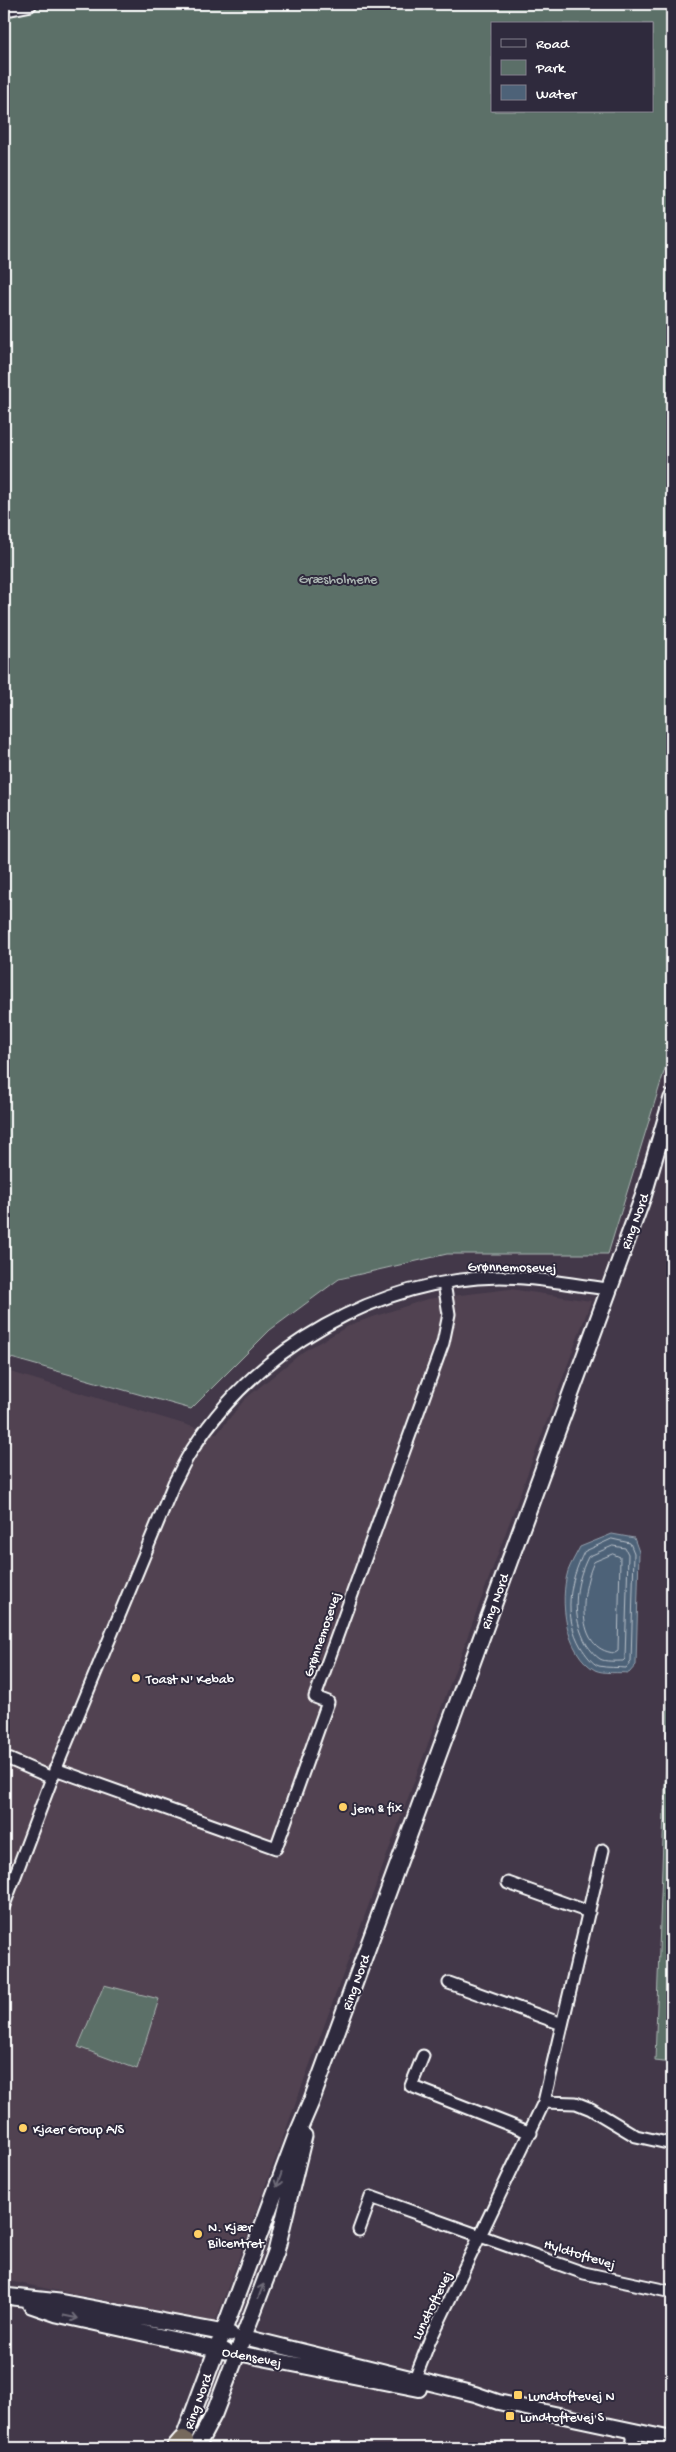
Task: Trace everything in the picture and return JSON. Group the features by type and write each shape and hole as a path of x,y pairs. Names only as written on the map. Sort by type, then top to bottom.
{"main road":[{"name":"Ring Nord","path":"184,2446 214,2414 230,2343 267,2212 311,2102 643,1197 672,1098"},
{"name":"Ring Nord","path":"184,2446 283,2228 311,2102"},
{"name":"Odensevej","path":"6,2297 59,2302 230,2343"},
{"name":"Odensevej","path":"6,2297 57,2314 101,2323 230,2343"}],"street":[{"path":"4,9 29,4"},
{"name":"Grønnemosevej","path":"4,1905 54,1773 174,1483 192,1450 220,1413 253,1378 282,1353 331,1321 388,1298 444,1283 490,1278 529,1278 552,1279 609,1289"},
{"name":"Grønnemosevej","path":"54,1773 276,1848 328,1702 315,1697 443,1343 448,1314 444,1283"},
{"path":"4,1757 54,1773"},
{"name":"Lundtoftevej","path":"413,2384 430,2340 531,2133 544,2102 603,1850"},
{"path":"508,1883 589,1912"},
{"path":"448,1983 562,2024"},
{"path":"423,2056 411,2086 531,2133"},
{"path":"544,2102 576,2103 591,2109 636,2136 672,2144"},
{"path":"359,2230 371,2197 481,2236"},
{"name":"Hyldtoftevej","path":"481,2236 584,2273 672,2292"},
{"name":"Odensevej","path":"230,2343 356,2365 413,2384"},
{"name":"Odensevej","path":"230,2343 413,2384 475,2394 498,2402 672,2439"},
{"path":"632,2448 634,2430"}],"shaded area":[{"path":"510,1289 591,1301 215,2322 4,2280 4,1370 217,1434 245,1399 304,1351 352,1324 427,1299"}],"green space":[{"name":"Græsholmene","path":"4,4 672,4 672,1046 608,1254 447,1254 339,1279 270,1330 191,1409 4,1356"},
{"path":"672,1252 672,2063 655,2061 671,1618 669,1253"},
{"path":"104,1985 159,1999 137,2069 78,2047"}],"water":[{"path":"612,1534 634,1538 639,1552 636,1665 629,1673 598,1671 585,1662 577,1652 571,1639 565,1611 565,1583 568,1571 580,1547"}],"place":[{"name":"Toast N' Kebab","path":"136,1678"},
{"name":"jem & fix","path":"343,1807"},
{"name":"Kjaer Group A/S","path":"23,2128"},
{"name":"N. Kjær Bilcentret","path":"198,2234"},
{"name":"Lundtoftevej N","path":"518,2395"},
{"name":"Lundtoftevej S","path":"510,2416"}]}
